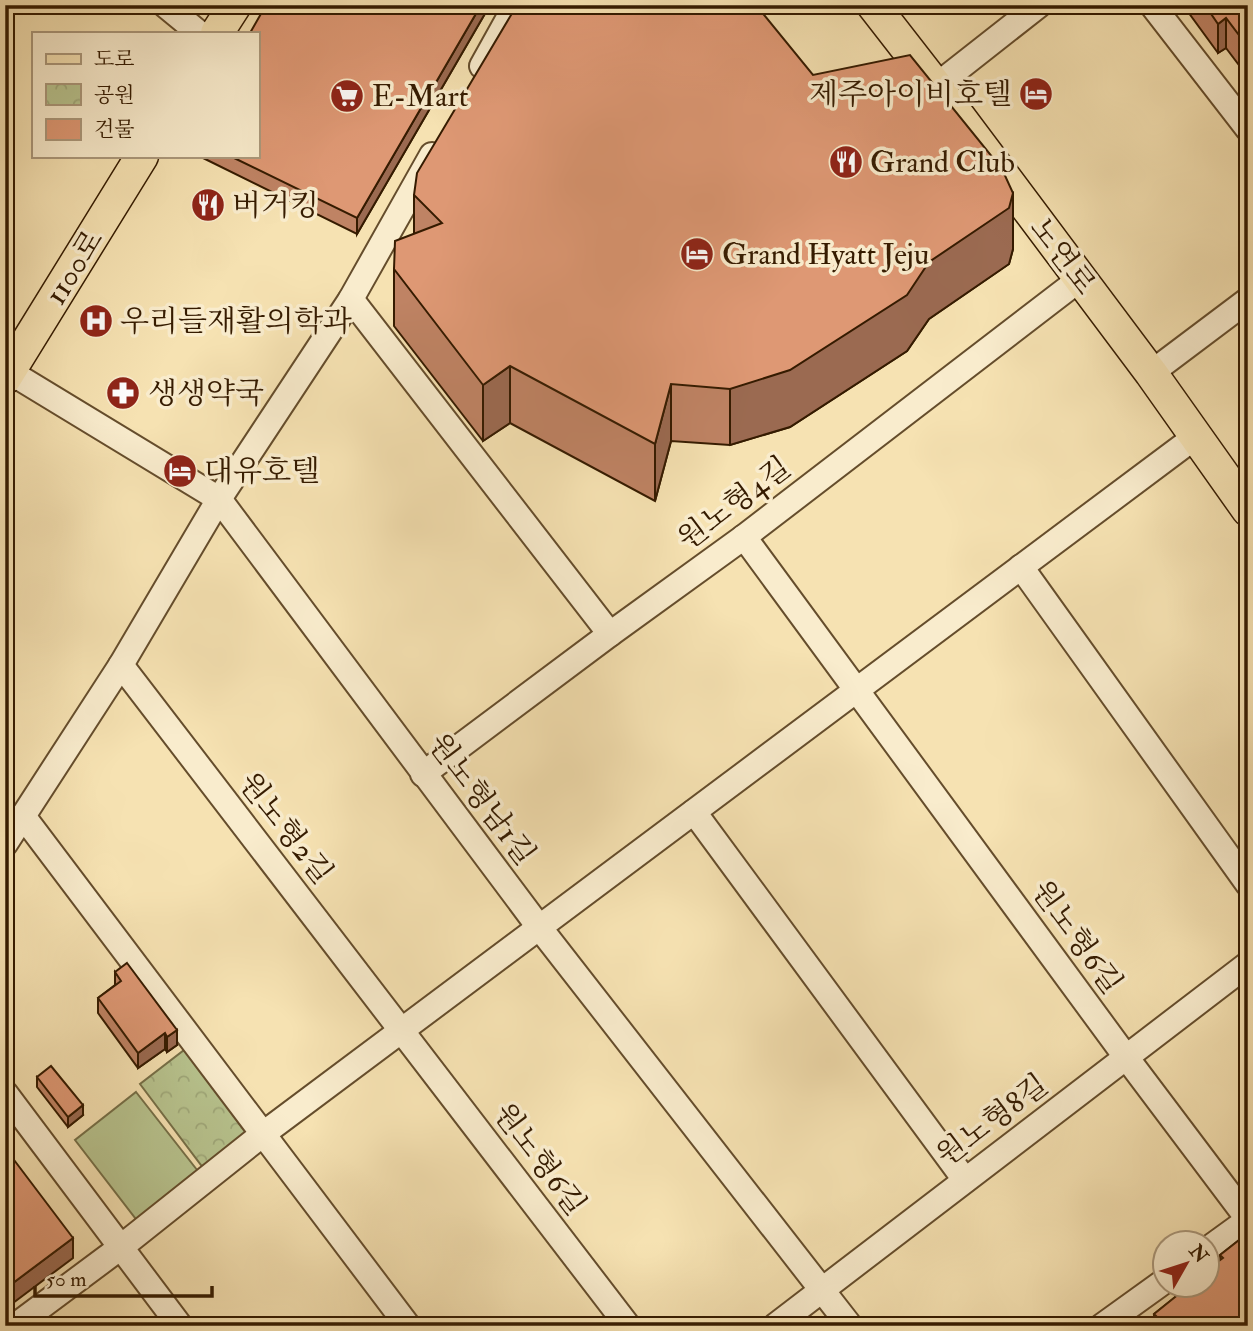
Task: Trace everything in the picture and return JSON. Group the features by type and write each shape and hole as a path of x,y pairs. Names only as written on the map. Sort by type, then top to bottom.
{"main road":[{"path":"218,32 235,5"},
{"name":"노연로","path":"873,5 1151,373 1248,510"},
{"name":"1100로","path":"6,373 141,158"}],"street":[{"path":"165,5 198,32"},
{"path":"470,88 516,5"},
{"path":"936,86 1039,5"},
{"path":"1152,5 1248,129"},
{"path":"5,844 121,665 219,499 351,299 443,134"},
{"name":"원노형4길","path":"423,774 744,537 1080,279"},
{"path":"351,299 610,634"},
{"path":"1151,373 1248,300"},
{"name":"원노형남1길","path":"6,373 219,499 539,928 850,1326"},
{"path":"15,1326 121,1247 263,1134 1195,437"},
{"name":"원노형6길","path":"744,537 1248,1220"},
{"path":"1021,567 1248,884"},
{"name":"원노형2길","path":"121,665 402,1030"},
{"path":"694,811 965,1181"},
{"path":"23,816 408,1326"},
{"name":"원노형8길","path":"775,1326 1248,964"},
{"name":"원노형6길","path":"402,1030 628,1326"},
{"path":"5,1093 180,1326"},
{"path":"1222,1239 1248,1220"},
{"path":"1102,1326 1152,1290"}],"green space":[{"path":"188,1047 253,1132 204,1169 140,1084"},
{"path":"136,1092 201,1175 139,1223 75,1140"}],"building":[{"name":"E-Mart","path":"266,5 481,5 357,218 234,158 259,158 259,32 251,32"},
{"path":"517,5 756,5 813,75 910,55 1002,169 1013,193 1009,208 929,262 907,295 790,370 730,389 671,384 655,444 510,366 483,385 394,269 395,241 442,223 414,195 417,173"},
{"path":"1205,5 1248,5 1248,47 1226,18 1218,24"},
{"path":"127,963 177,1030 167,1037 165,1033 138,1053 98,998 121,981 115,972"},
{"path":"51,1066 83,1105 68,1117 37,1077"},
{"path":"5,1148 73,1238 5,1289"},
{"path":"1248,1233 1248,1326 1150,1326 1159,1319 1154,1314 1171,1300 1222,1300 1222,1253"}],"place":[{"name":"제주아이비호텔","path":"1036,94"},
{"name":"E-Mart","path":"347,96"},
{"name":"Grand Club","path":"846,162"},
{"name":"버거킹","path":"208,205"},
{"name":"Grand Hyatt Jeju","path":"697,254"},
{"name":"우리들재활의학과","path":"96,321"},
{"name":"생생약국","path":"123,393"},
{"name":"대유호텔","path":"180,471"}]}
